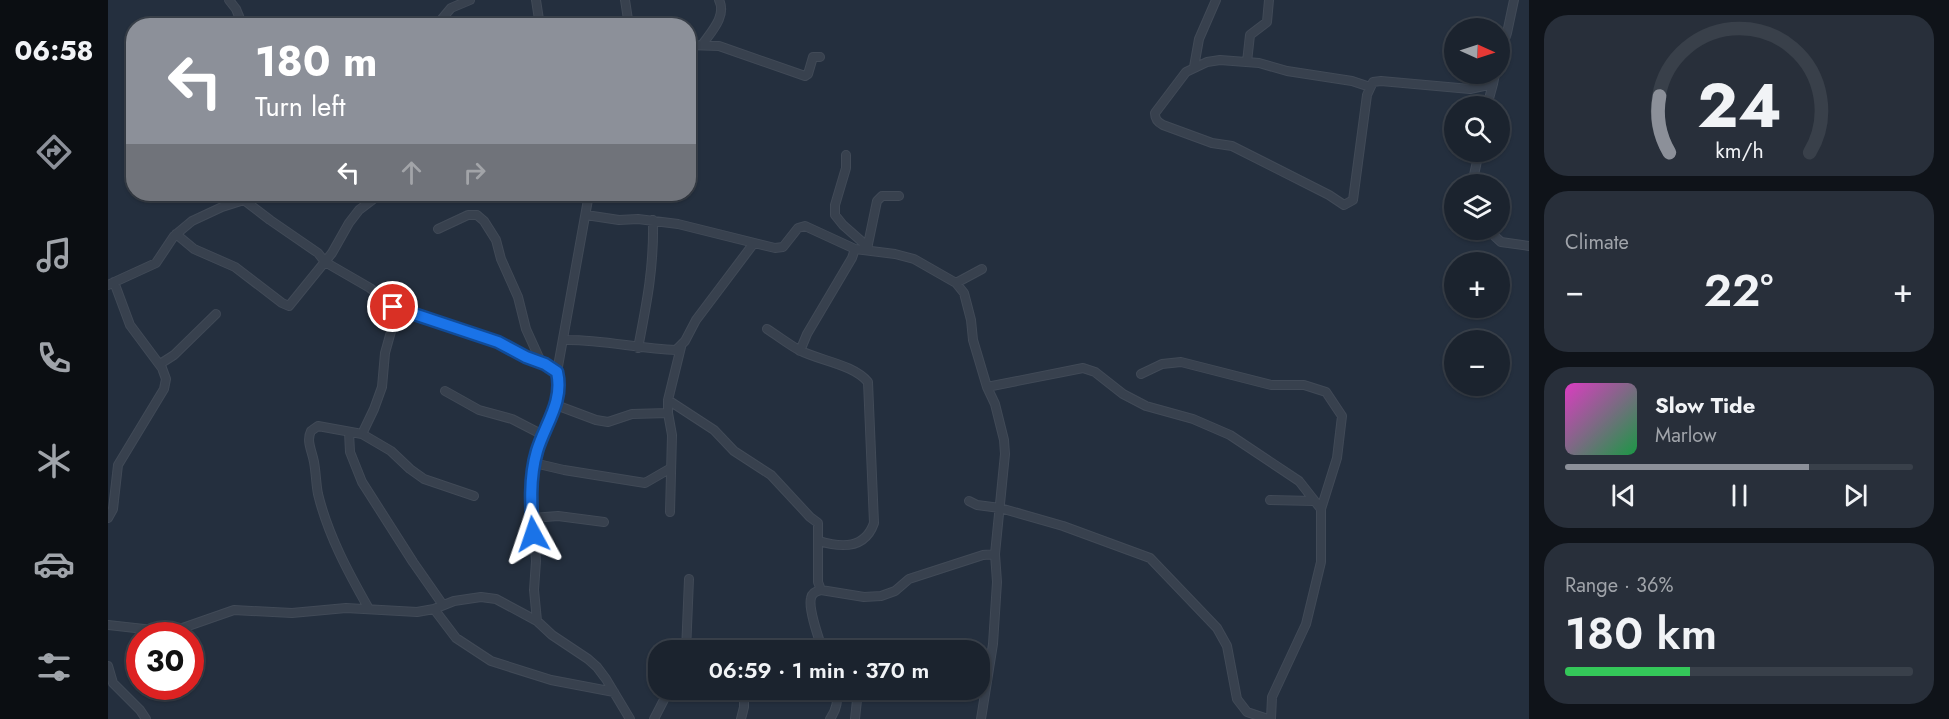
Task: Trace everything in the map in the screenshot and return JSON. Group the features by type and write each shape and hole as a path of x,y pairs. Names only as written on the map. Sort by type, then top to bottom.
{"street":[{"path":"229,0 240,18"},
{"path":"443,18 451,8 470,0"},
{"path":"536,0 539,18"},
{"path":"625,0 628,18"},
{"path":"702,45 716,26 721,14 722,6 719,0"},
{"path":"1194,67 1199,39 1216,0"},
{"path":"1247,62 1250,36 1267,22 1269,0"},
{"path":"1510,19 1514,0"},
{"path":"696,45 718,46 805,76 808,74 813,57 820,57"},
{"path":"1370,87 1352,81 1287,71 1259,63 1220,60 1194,67 1186,72 1155,113 1158,122 1212,143 1232,146 1329,195 1344,205 1353,200 1370,87 1373,82 1470,89 1492,84 1489,96"},
{"path":"846,155 846,168 835,205 835,215 867,249"},
{"path":"867,249 877,201 882,196 899,196"},
{"path":"108,518 113,509 118,465 164,389 166,379 160,364 130,325 111,283 156,263 176,234 202,216 241,201"},
{"path":"245,201 318,253 325,262 370,288 397,309 498,342 557,372"},
{"path":"176,234 194,249 235,267 286,306 290,305 332,253 359,210 371,201"},
{"path":"537,621 531,492 534,463 556,405 559,386 557,372 588,201"},
{"path":"438,229 468,215 477,215 484,220 496,240 501,259 518,297 526,329 541,362"},
{"path":"585,215 678,224 708,233 781,248 800,226 805,226 855,249 867,249 914,259 956,283 964,293 973,340 987,387 995,404 1004,440 1004,476 995,554 997,582 993,644 981,719"},
{"path":"638,348 651,284 653,220"},
{"path":"1499,240 1529,246"},
{"path":"670,513 672,435 668,400 681,347 696,320 754,243"},
{"path":"800,351 807,334 852,258 855,249"},
{"path":"956,283 982,269"},
{"path":"362,434 382,387 385,353 397,309"},
{"path":"160,364 174,355 216,314"},
{"path":"767,329 800,351 832,362 864,377 869,386 874,523 866,540 831,544 819,541"},
{"path":"564,340 638,348 676,350 681,347"},
{"path":"969,501 977,505 1000,508 1063,526 1150,558 1217,628 1227,646 1237,699 1247,712 1269,719 1272,697 1306,624 1322,562 1321,509 1337,458 1342,416 1326,392 1304,385 1271,385 1181,362 1162,364 1141,374"},
{"path":"987,387 1083,368 1095,372 1123,394 1146,406 1193,419 1230,435 1299,481 1312,501 1321,509"},
{"path":"445,390 479,410 512,419 543,435"},
{"path":"668,400 714,430 734,451 771,475 810,517 818,522 818,582 821,590"},
{"path":"556,405 608,422 632,414 668,413"},
{"path":"369,609 346,567 325,518 317,492 309,441 311,431 318,426 362,434 391,451 424,479 474,496"},
{"path":"350,432 350,452 362,482 443,605"},
{"path":"534,463 645,483 671,468"},
{"path":"1270,500 1312,501"},
{"path":"532,518 558,516 604,522"},
{"path":"820,640 810,605 814,592 821,590 864,597 881,597 895,591 909,579 983,555 995,554"},
{"path":"686,640 689,579"},
{"path":"108,626 171,632 234,610 292,613 326,609 369,609 405,612 434,609 473,598 490,598 537,621 552,635 592,663 606,679 630,719"},
{"path":"434,609 456,638 491,661 554,681 614,692"},
{"path":"108,666 113,683 146,719"},
{"path":"654,719 664,700"},
{"path":"741,719 744,700"},
{"path":"830,719 837,700"},
{"path":"855,719 857,700"}],"route":[{"path":"393,307 498,342 557,372 559,386 555,410 537,450 534,463 531,492 533,534"}]}
